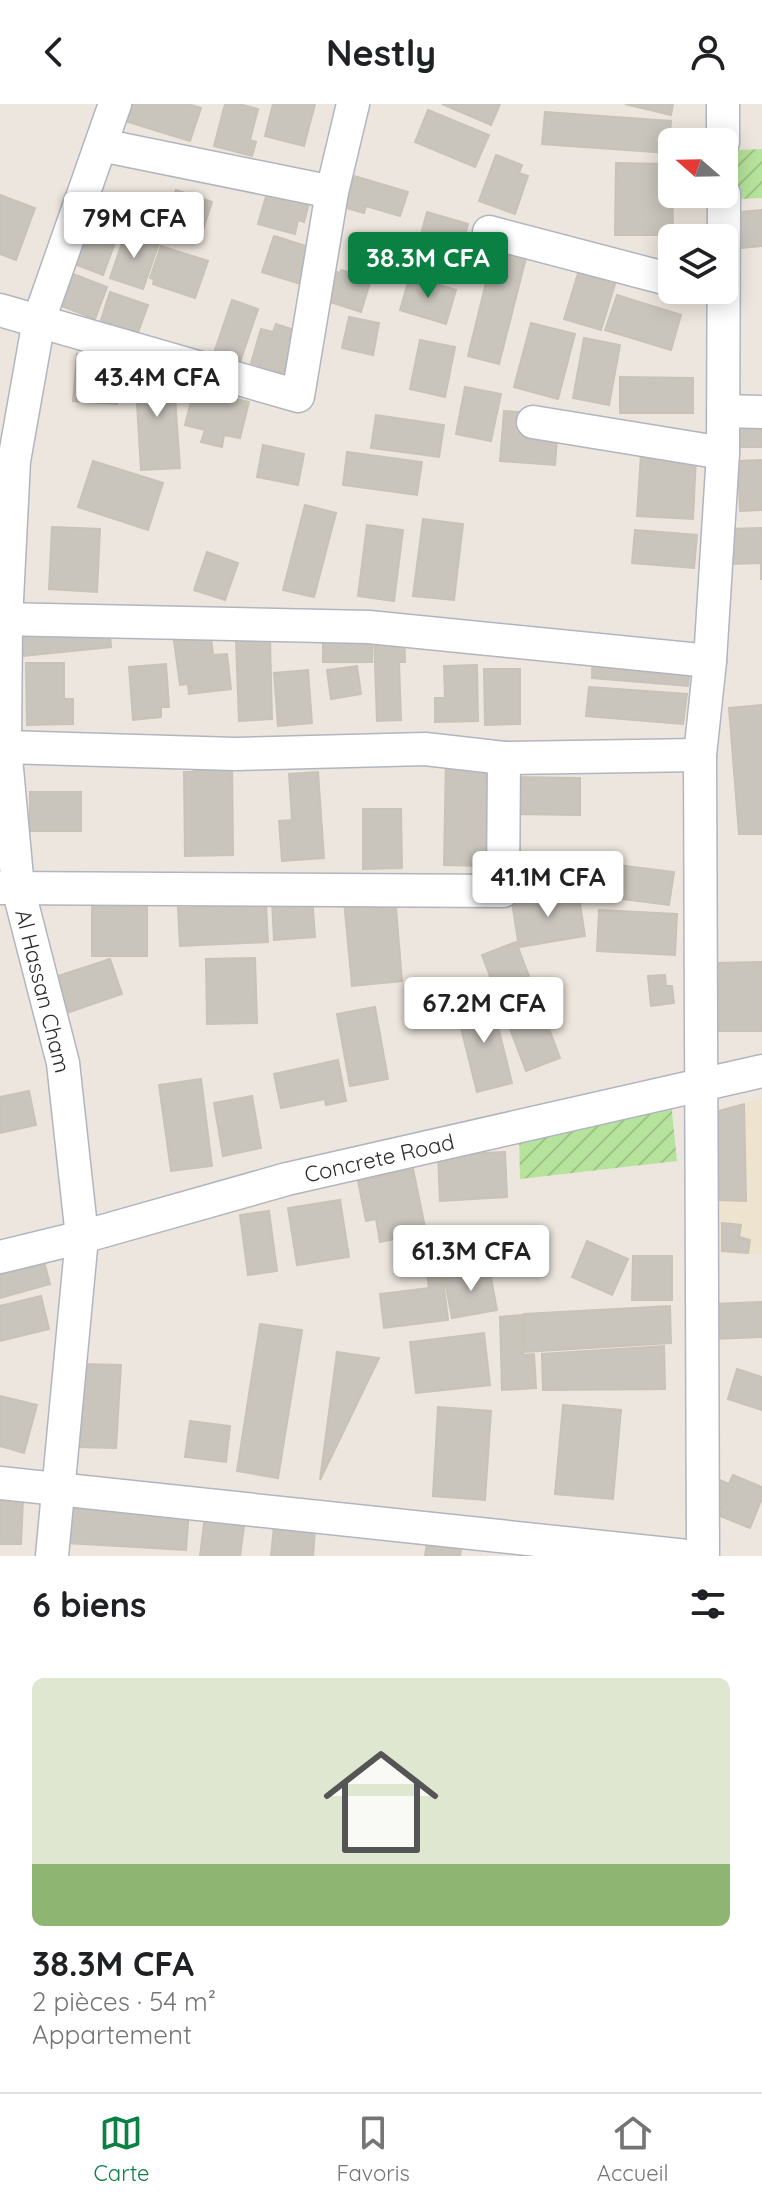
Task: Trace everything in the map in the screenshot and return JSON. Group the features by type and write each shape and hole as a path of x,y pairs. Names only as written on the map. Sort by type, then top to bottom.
{"street":[{"name":"Al Hassan Cham","path":"52,1556 82,1237 63,1063 9,888 3,620 7,460 39,320 115,104"},
{"path":"0,310 298,396 332,192 353,104"},
{"path":"723,104 723,128"},
{"path":"101,145 332,192"},
{"path":"489,232 658,276"},
{"path":"703,1556 700,755 710,661 723,453 719,304"},
{"path":"724,411 762,412"},
{"path":"533,422 723,453"},
{"path":"3,620 369,627 710,661"},
{"path":"5,747 235,754 425,749 504,758 700,755"},
{"path":"9,888 503,891 504,758"},
{"name":"Concrete Road","path":"0,1257 287,1179 762,1071"},
{"path":"0,1483 687,1556"}],"shaded area":[{"path":"762,1098 762,1254 719,1254 719,1111"}],"green space":[{"path":"762,149 762,198 738,199 738,150"},
{"path":"670,1093 677,1161 520,1179 519,1132"}],"building":[{"path":"124,104 188,104 201,108 190,141 119,119"},
{"path":"225,104 258,109 250,140 256,142 252,156 214,146"},
{"path":"273,104 315,104 304,146 265,136"},
{"path":"442,104 500,104 491,125"},
{"path":"625,104 673,104 671,115"},
{"path":"428,110 489,135 475,167 415,142"},
{"path":"545,112 671,121 670,128 658,128 658,152 542,144"},
{"path":"496,155 522,165 519,173 528,176 515,214 479,201"},
{"path":"616,163 658,164 658,208 673,208 673,224 658,224 658,235 615,235"},
{"path":"344,173 408,192 400,216 366,206 364,213 340,206"},
{"path":"269,186 311,196 304,222 298,220 295,234 258,224"},
{"path":"176,190 212,202 199,242 163,231"},
{"path":"0,195 35,208 16,260 0,254"},
{"path":"762,210 762,246 742,248 740,212"},
{"path":"427,212 468,224 453,279 412,268"},
{"path":"82,224 117,237 103,275 69,262"},
{"path":"126,231 159,243 143,289 110,278"},
{"path":"274,236 315,249 304,285 262,272"},
{"path":"496,242 528,250 499,364 468,356"},
{"path":"161,246 208,261 195,298 153,284 154,279 150,278"},
{"path":"583,257 620,268 601,330 564,319"},
{"path":"63,270 107,287 95,319 51,302"},
{"path":"330,270 371,279 361,312 321,299"},
{"path":"410,276 456,290 446,324 400,310"},
{"path":"110,292 148,305 137,335 100,323"},
{"path":"617,295 681,315 671,350 605,330"},
{"path":"232,300 258,309 240,362 214,353"},
{"path":"349,317 379,323 373,355 342,348"},
{"path":"531,323 575,334 558,399 514,387"},
{"path":"276,324 303,333 290,375 251,363 261,329 273,332"},
{"path":"584,338 620,345 609,405 573,398"},
{"path":"420,340 455,347 445,397 410,389"},
{"path":"77,354 120,357 117,404 73,401"},
{"path":"173,368 180,468 141,470 135,371"},
{"path":"620,377 693,378 693,413 620,413"},
{"path":"465,387 501,394 491,441 456,434"},
{"path":"194,389 249,402 240,438 224,435 222,447 201,442 205,430 185,425"},
{"path":"504,411 559,415 555,465 500,461"},
{"path":"762,412 762,447 734,447 733,413"},
{"path":"376,415 444,425 439,457 371,448"},
{"path":"263,445 304,454 298,485 257,477"},
{"path":"347,452 422,462 417,495 343,485"},
{"path":"641,454 696,457 693,519 637,516"},
{"path":"762,460 762,510 740,511 738,461"},
{"path":"93,461 163,483 148,530 78,507"},
{"path":"305,505 336,513 314,597 283,590"},
{"path":"423,519 463,524 454,600 413,596"},
{"path":"367,525 403,530 394,601 358,596"},
{"path":"52,527 100,529 97,592 49,589"},
{"path":"762,528 761,579 761,563 729,564 728,529"},
{"path":"635,530 697,535 694,568 632,563"},
{"path":"207,552 238,563 225,600 194,590"},
{"path":"108,613 111,647 23,656 20,621"},
{"path":"323,630 372,630 372,662 323,662"},
{"path":"404,635 405,662 399,662 401,720 377,721 374,636"},
{"path":"211,637 213,655 227,654 231,689 189,694 188,684 180,685 174,641"},
{"path":"270,639 272,719 239,721 236,641"},
{"path":"593,642 692,652 688,686 592,678"},
{"path":"26,663 64,663 64,699 73,699 73,724 27,725"},
{"path":"166,664 169,707 161,707 161,717 133,720 129,667"},
{"path":"477,665 478,721 435,722 435,698 445,698 444,666"},
{"path":"357,666 361,694 331,699 327,670"},
{"path":"484,669 520,669 520,724 485,725"},
{"path":"308,670 312,723 278,726 274,673"},
{"path":"589,687 687,694 683,724 586,716"},
{"path":"762,705 762,834 739,834 729,708"},
{"path":"446,758 489,759 487,866 444,865"},
{"path":"232,760 233,855 185,856 184,772 194,772 193,761"},
{"path":"318,772 324,858 282,861 279,821 292,820 289,774"},
{"path":"511,777 580,778 580,815 511,814"},
{"path":"30,792 81,792 81,831 30,831"},
{"path":"363,809 401,809 402,868 363,869"},
{"path":"594,862 674,872 669,905 589,895"},
{"path":"578,891 585,936 519,947 512,902"},
{"path":"312,896 315,937 274,940 272,899"},
{"path":"395,896 402,981 352,986 344,901"},
{"path":"147,898 147,956 92,956 92,899"},
{"path":"266,904 268,942 180,946 178,908"},
{"path":"599,910 677,914 675,955 597,951"},
{"path":"516,942 560,1058 526,1071 482,955"},
{"path":"255,958 257,1023 207,1024 206,959"},
{"path":"110,959 122,994 64,1014 52,978"},
{"path":"762,962 762,1031 718,1031 717,963"},
{"path":"665,975 666,986 672,986 674,1003 651,1006 648,976"},
{"path":"491,998 512,1083 477,1092 456,1008"},
{"path":"375,1007 388,1079 350,1086 337,1014"},
{"path":"338,1060 346,1101 326,1105 325,1099 281,1108 274,1074"},
{"path":"201,1079 212,1166 171,1171 159,1085"},
{"path":"29,1091 36,1125 0,1133 0,1097"},
{"path":"252,1096 261,1148 223,1156 214,1103"},
{"path":"744,1104 746,1201 719,1200 719,1111"},
{"path":"505,1152 507,1197 440,1201 438,1155"},
{"path":"413,1169 426,1232 380,1242 376,1219 366,1221 358,1181"},
{"path":"340,1200 349,1257 297,1265 288,1208"},
{"path":"269,1211 277,1271 248,1275 240,1215"},
{"path":"722,1223 741,1225 739,1237 750,1240 748,1253 722,1251"},
{"path":"587,1241 628,1259 612,1295 572,1277"},
{"path":"41,1250 50,1284 0,1298 0,1262"},
{"path":"633,1256 672,1256 672,1300 632,1300"},
{"path":"489,1267 497,1310 452,1318 444,1276"},
{"path":"442,1271 448,1320 384,1328 380,1294 429,1288 427,1273"},
{"path":"41,1296 49,1329 0,1341 0,1306"},
{"path":"762,1302 762,1337 714,1339 712,1304"},
{"path":"670,1306 671,1343 524,1352 524,1314"},
{"path":"522,1315 523,1355 534,1354 536,1388 502,1390 500,1317"},
{"path":"260,1324 302,1330 278,1478 237,1471"},
{"path":"484,1333 490,1385 416,1393 410,1342"},
{"path":"664,1346 665,1389 543,1390 542,1354"},
{"path":"337,1352 379,1358 320,1480"},
{"path":"81,1364 121,1365 116,1448 76,1447"},
{"path":"737,1369 762,1377 762,1410 728,1399"},
{"path":"0,1396 37,1405 24,1453 0,1446"},
{"path":"563,1405 621,1410 613,1499 555,1494"},
{"path":"438,1407 491,1411 485,1500 433,1496"},
{"path":"190,1421 230,1426 226,1462 185,1457"},
{"path":"733,1475 762,1487 762,1498 750,1528 720,1516 722,1510 710,1505 720,1480 729,1484"},
{"path":"0,1498 23,1499 21,1544 0,1544"},
{"path":"70,1502 189,1510 186,1550 67,1543"},
{"path":"206,1507 246,1512 240,1556 200,1556"},
{"path":"274,1526 315,1530 313,1556 271,1556"},
{"path":"428,1537 462,1542 460,1556 425,1556"}]}
